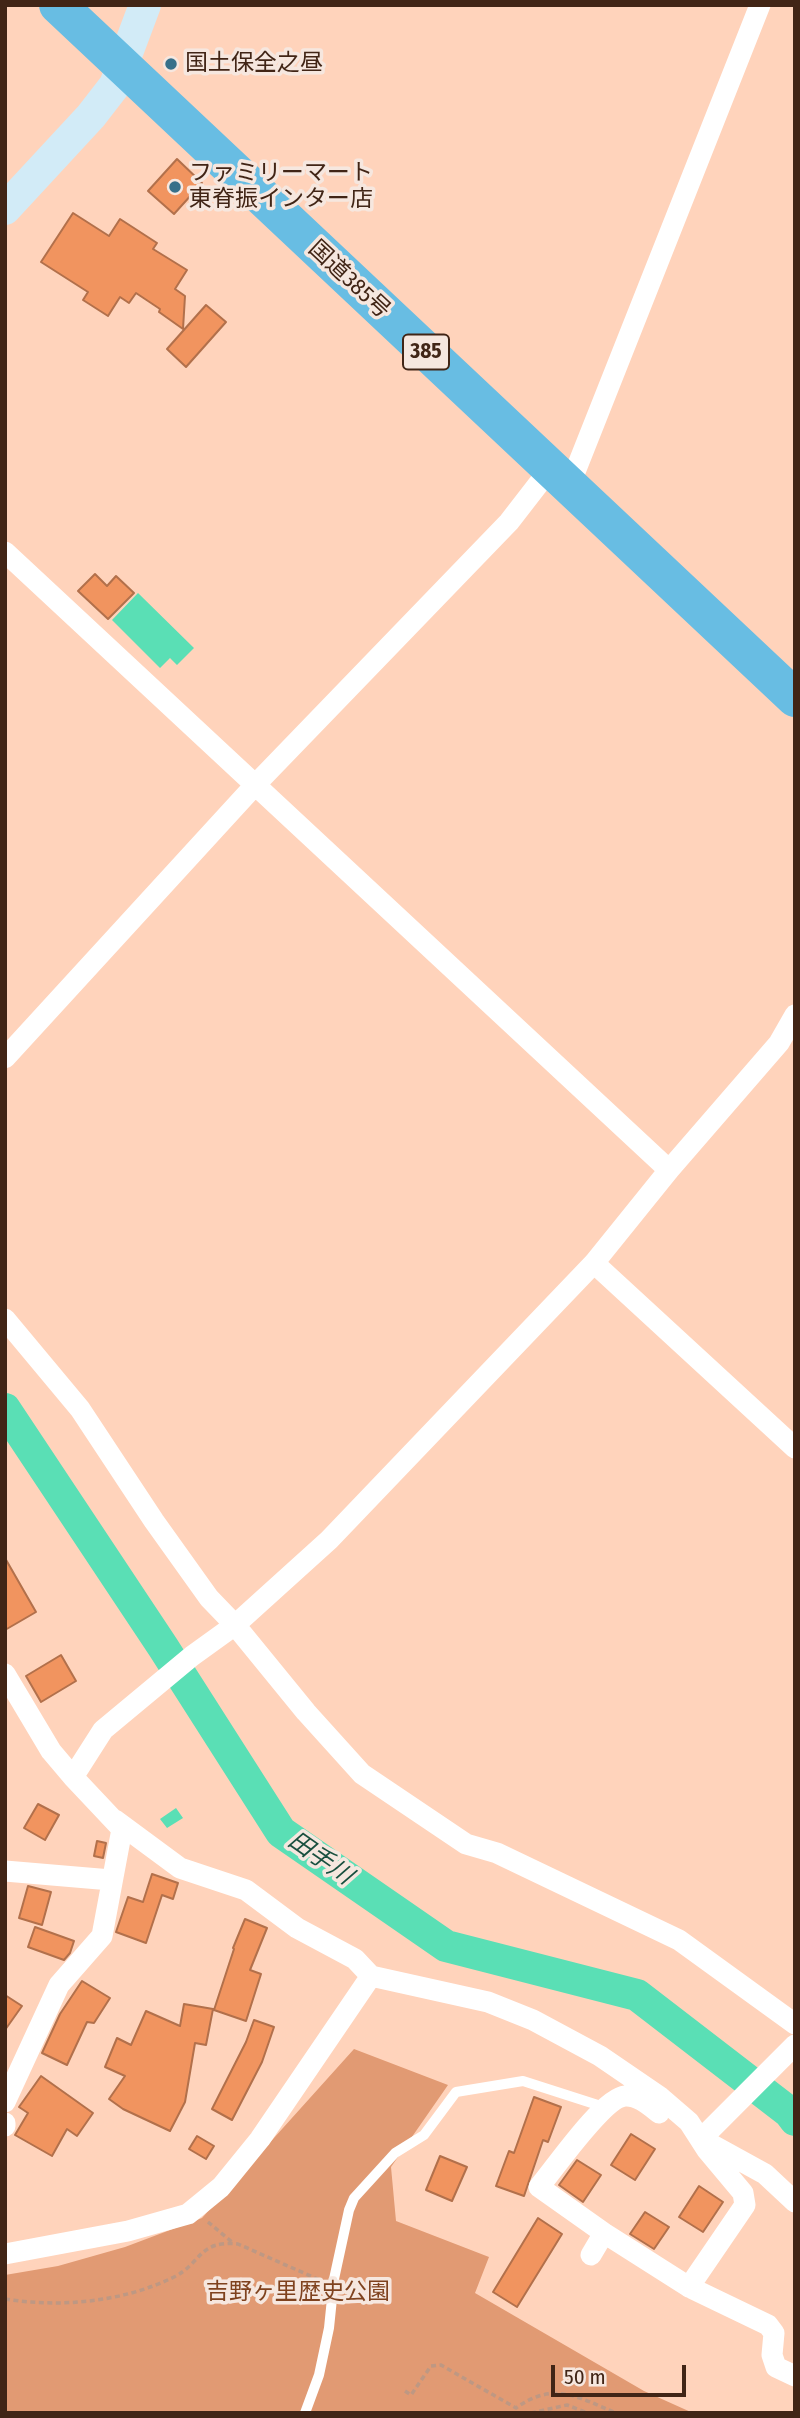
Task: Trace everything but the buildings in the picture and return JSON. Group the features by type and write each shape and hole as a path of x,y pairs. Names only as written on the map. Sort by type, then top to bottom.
{"highway":[{"name":"国道385号","path":"58,5 795,698"}],"street":[{"path":"5,209 91,116 115,85 145,5"},
{"path":"5,1058 256,784 509,522 559,478 760,5"},
{"path":"5,552 669,1170"},
{"path":"73,1777 103,1730 192,1656 235,1625 329,1540 594,1263 669,1170 779,1043 795,1015"},
{"path":"594,1263 795,1448"},
{"path":"5,1319 80,1409 201,1587 362,1774 466,1844 497,1853 679,1940 795,2024"},
{"path":"5,2102 59,1985 102,1936 122,1829 51,1751 6,1677"},
{"path":"115,1821 180,1868 246,1890 297,1928 355,1959 371,1976 488,2002 533,2020 600,2056 660,2097 689,2122 707,2150 743,2193 745,2205 689,2287"},
{"path":"5,1871 111,1880"},
{"path":"5,2254 128,2231 188,2214 221,2187 260,2139 371,1976"},
{"path":"701,2138 795,2045"},
{"path":"795,2202 765,2174 639,2099 624,2096 604,2107 539,2187 604,2233 689,2287 768,2325 774,2333 772,2355 776,2367 795,2376"},
{"path":"591,2255 604,2233"}],"lane":[{"path":"305,2413 319,2375 329,2328 333,2286 349,2210 354,2198 395,2153 424,2135 456,2092 523,2081 604,2107"}],"path":[{"path":"194,2209 233,2243"},
{"path":"5,2299 71,2303 118,2296 177,2276 210,2247 222,2242 267,2255 333,2286"},
{"path":"405,2391 411,2395 431,2366 441,2365 516,2408 544,2393 561,2391 616,2413"},
{"path":"531,2413 567,2405 589,2413"}],"green space":[{"name":"吉野ヶ里歴史公園","path":"354,2049 448,2085 391,2167 396,2221 489,2257 475,2293 644,2391 693,2413 5,2413 5,2275 58,2266 125,2247 202,2218"}],"shaded area":[{"path":"138,593 194,648 177,665 170,658 160,668 112,620"},
{"path":"176,1808 183,1818 167,1828 160,1819"}],"waterway":[{"name":"田手川","path":"5,1409 163,1647 281,1832 446,1946 637,1995 789,2112 795,2120"}],"place":[{"name":"国土保全之昼","path":"171,64"},
{"name":"ファミリーマート 東脊振インター店","path":"175,187"}]}
